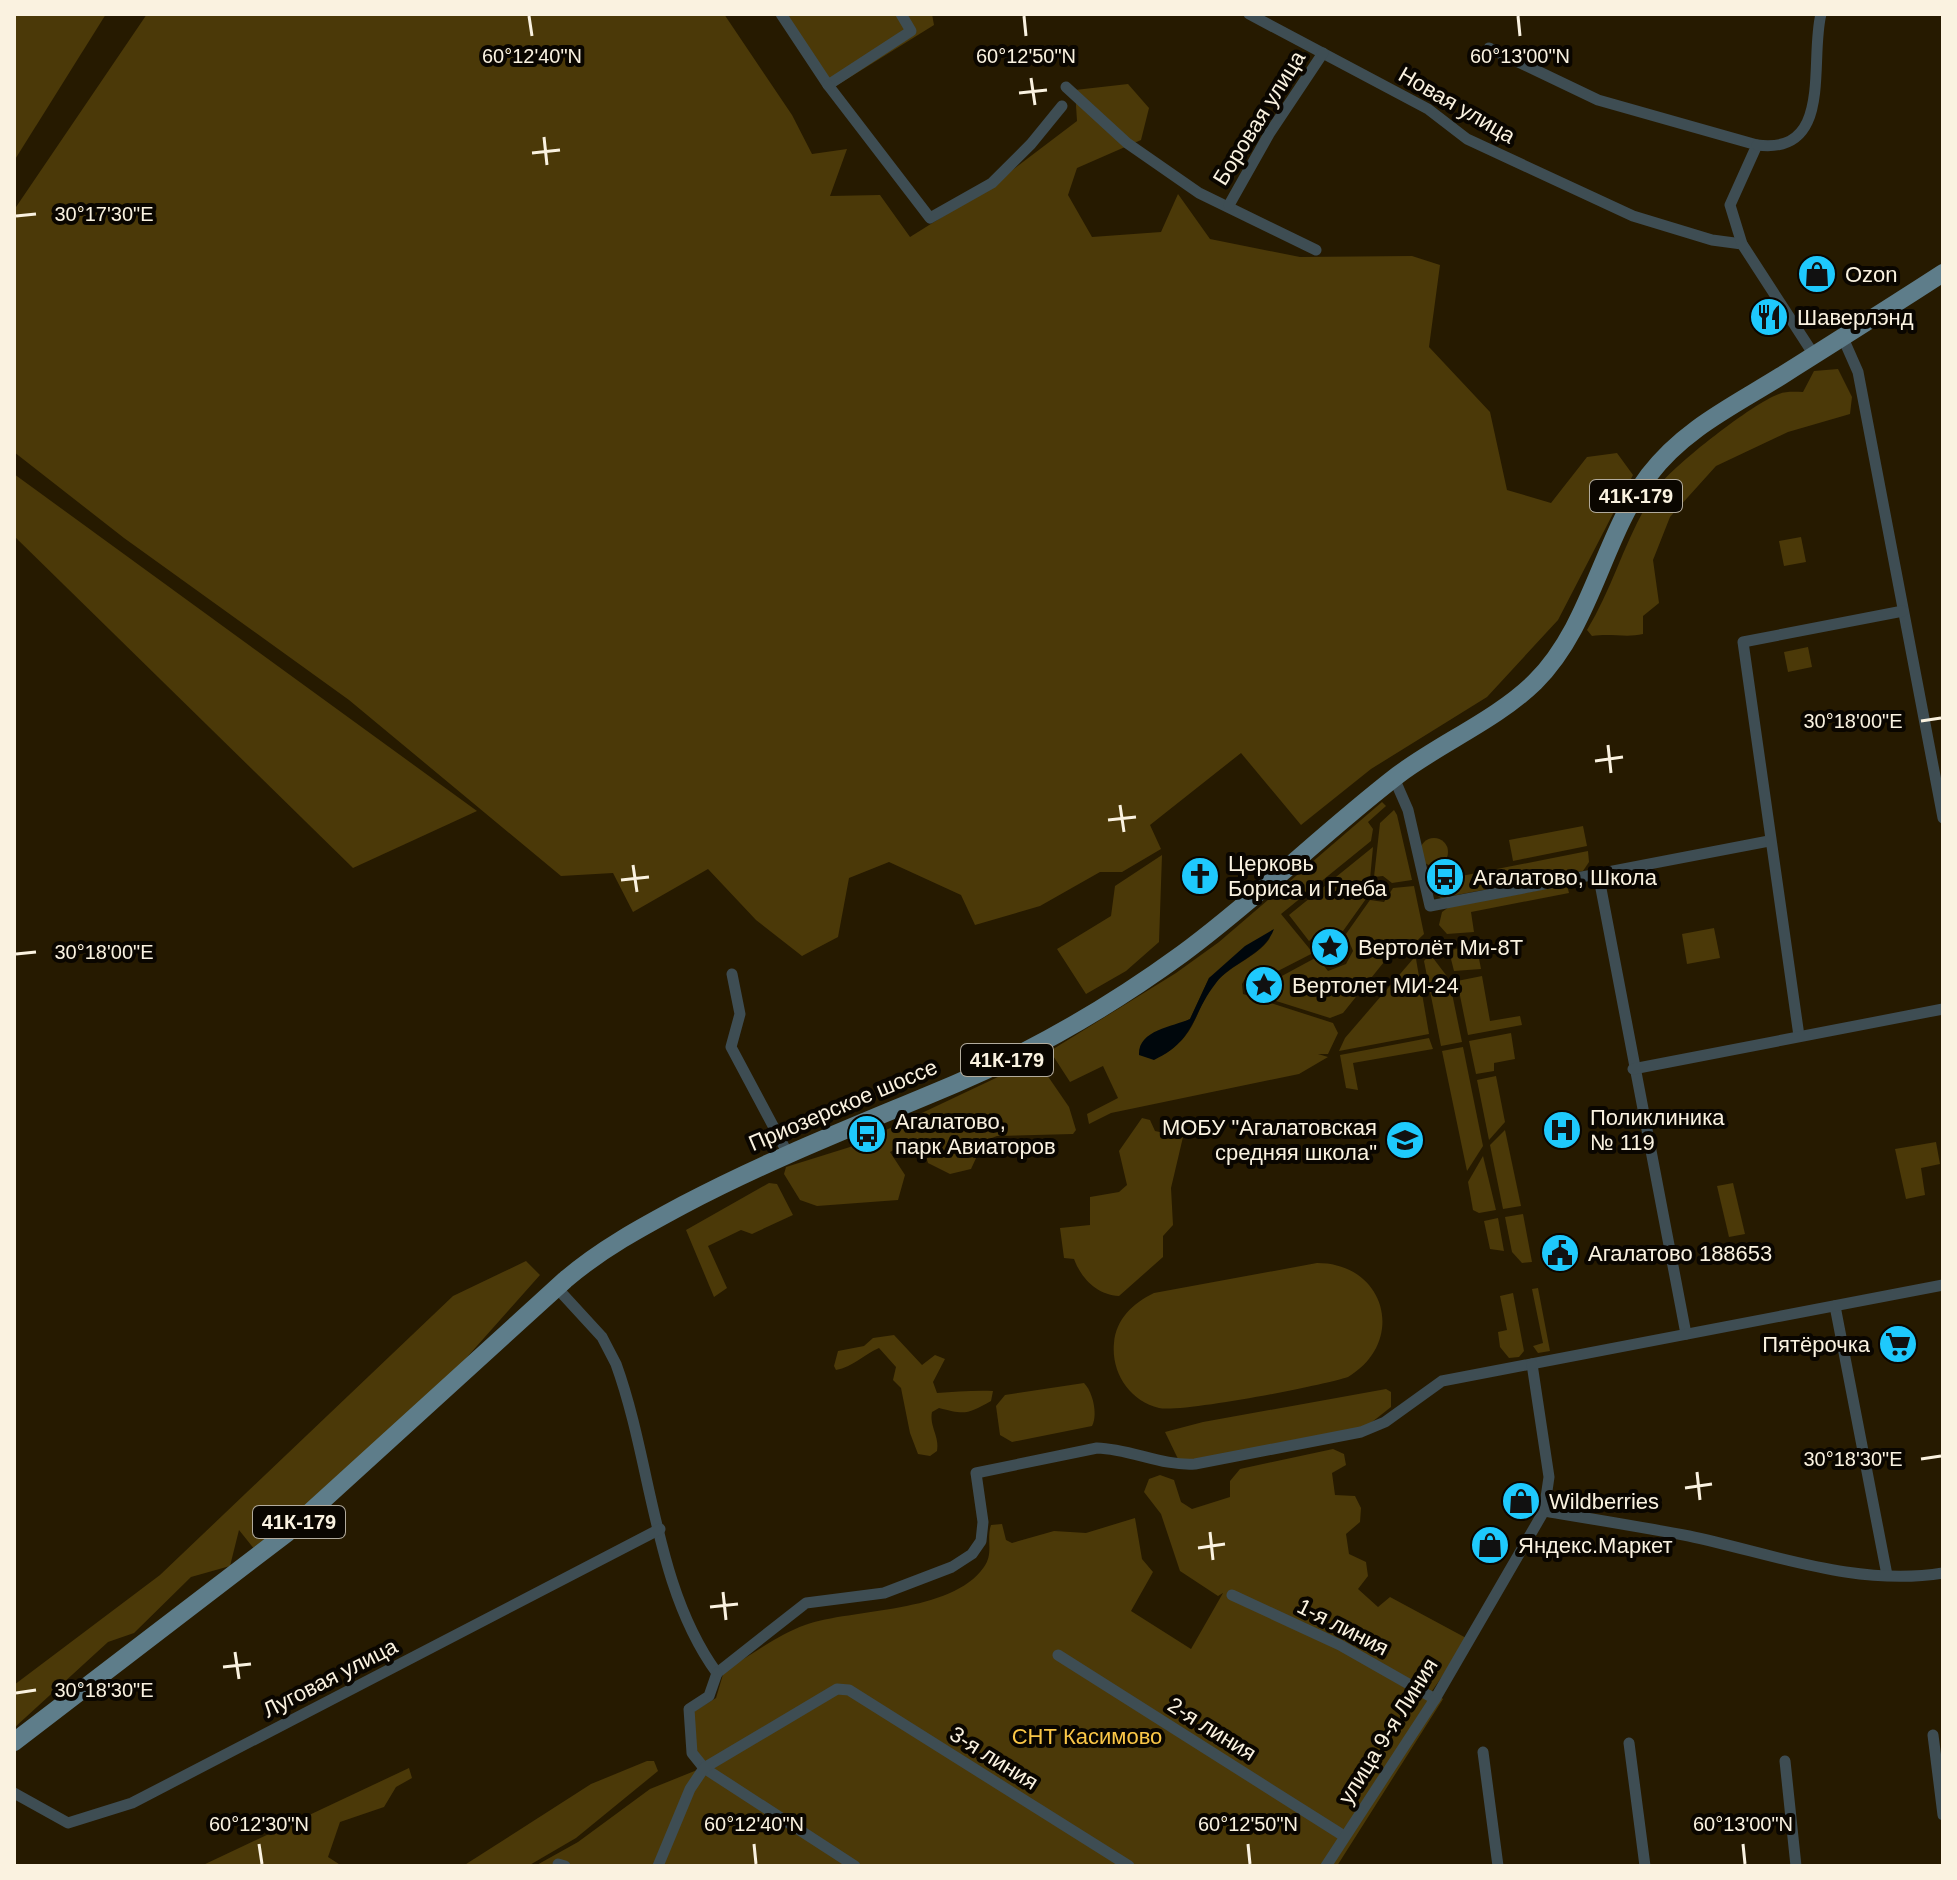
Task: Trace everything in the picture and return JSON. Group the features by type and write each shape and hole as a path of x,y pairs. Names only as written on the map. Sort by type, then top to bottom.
{"main road":[{"name":"Приозерское шоссе","path":"14,1742 287,1533 566,1279 625,1236 787,1152 996,1066 1101,1007 1182,954 1246,905 1394,778 1427,753 1498,711 1539,678 1576,623 1647,476 1679,442 1713,415 1843,338 1943,273"}],"street":[{"path":"781,14 828,85 930,218 992,183 1031,144 1062,106"},
{"path":"828,85 911,31 901,14"},
{"name":"Новая улица","path":"1249,14 1428,109 1467,139 1619,210 1712,240 1742,244"},
{"path":"1489,48 1598,100 1757,145 1776,147 1791,143 1800,135 1811,114 1821,14"},
{"name":"Боровая улица","path":"1229,205 1269,134 1323,53"},
{"name":"Боровая улица","path":"1066,87 1127,143 1199,193 1316,250"},
{"path":"1757,145 1730,205 1742,244 1814,355"},
{"path":"1843,338 1858,372 1943,818"},
{"path":"1799,1036 1743,642 1903,611"},
{"path":"1394,778 1408,810 1430,906 1769,841"},
{"path":"1598,873 1686,1334"},
{"path":"732,974 740,1014 731,1047 787,1152"},
{"path":"1633,1069 1943,1009"},
{"path":"566,1279 616,1364 682,1613 694,1641 717,1673"},
{"path":"855,1866 704,1768 692,1753 687,1720 689,1709 709,1696 717,1673 806,1603 884,1593 938,1574 972,1554 981,1541 983,1522 976,1473 1097,1448 1115,1448 1176,1465 1195,1464 1361,1432 1385,1422 1442,1381 1943,1285"},
{"path":"1835,1306 1887,1575"},
{"path":"1532,1364 1549,1477 1544,1511 1691,1537 1797,1563 1887,1575 1943,1573"},
{"name":"улица 9-я Линия","path":"1326,1866 1435,1699 1544,1511"},
{"name":"Луговая улица","path":"14,1793 68,1823 132,1803 660,1529"},
{"name":"1-я линия","path":"1232,1595 1340,1645 1435,1699"},
{"name":"2-я линия","path":"1058,1655 1344,1836"},
{"name":"3-я линия","path":"704,1768 837,1689 849,1690 1129,1866"},
{"path":"1933,1735 1943,1815"},
{"path":"1629,1743 1645,1866"},
{"path":"1483,1752 1498,1866"},
{"path":"1785,1761 1796,1866"},
{"path":"658,1866 690,1789 704,1768"}],"green space":[{"path":"14,14 106,14 14,161"},
{"path":"147,14 724,14 792,115 812,154 847,149 830,196 880,195 910,237 990,187 1077,121 1075,90 1128,84 1149,108 1141,140 1077,168 1068,195 1092,237 1161,232 1178,194 1210,239 1300,257 1412,256 1440,265 1429,347 1490,412 1507,490 1551,503 1587,457 1617,453 1633,475 1558,620 1487,697 1371,769 1301,825 1241,753 1150,825 1161,849 1122,872 1100,872 1040,906 975,925 961,895 889,862 849,878 838,937 802,956 756,920 708,869 633,912 613,873 561,876 349,700 124,538 14,452 14,210"},
{"path":"782,14 932,14 934,25 831,89"},
{"path":"1838,369 1852,397 1850,414 1788,432 1716,466 1670,517 1653,560 1659,603 1643,616 1643,634 1592,636 1587,630 1629,539 1647,504 1667,477 1751,409 1782,393 1803,392 1814,371"},
{"path":"14,474 477,811 353,868 14,536"},
{"path":"1801,537 1806,562 1784,566 1779,541"},
{"path":"1808,647 1812,667 1788,672 1784,652"},
{"path":"1382,802 1386,806 1368,822 1373,829 1371,841 1281,914 1313,953 1276,972 1261,966 1250,970 1242,984 1243,994 1333,1023 1338,1033 1328,1054 1318,1054 1328,1057 1299,1074 1111,1113 1089,1124 1087,1114 1118,1098 1103,1066 1070,1082 1050,1051 1176,973 1219,942","holes":["1270,938 1216,982 1185,1037 1165,1054 1184,1022 1190,1019 1209,978"]},
{"path":"1394,810 1412,880 1392,883 1383,876 1374,877 1380,823"},
{"path":"1583,826 1587,846 1513,861 1509,840"},
{"path":"1434,838 1444,842 1448,852 1444,862 1434,866 1424,862 1420,852 1424,842"},
{"path":"1373,847 1370,879 1365,890 1368,896 1343,931 1325,927 1309,941 1289,915"},
{"path":"1588,851 1589,862 1583,871 1441,898 1433,893 1431,882"},
{"path":"1162,855 1159,942 1126,971 1086,994 1057,949 1111,916 1115,886"},
{"path":"1567,885 1569,893 1471,912 1474,932 1447,934 1439,925 1442,912 1449,907"},
{"path":"1414,886 1424,934 1406,951 1396,947 1343,1013 1330,1018 1273,1000 1280,992 1280,977 1317,957 1328,971 1346,964 1353,951 1346,934 1370,900 1384,902 1393,888"},
{"path":"1714,928 1720,958 1687,964 1682,934"},
{"path":"1476,943 1481,969 1454,971 1449,951"},
{"path":"1430,954 1449,979 1462,1042 1441,1046 1424,961"},
{"path":"1416,959 1429,1034 1339,1051 1345,1038"},
{"path":"1482,976 1490,1021 1520,1016 1522,1025 1468,1035 1457,981"},
{"path":"1511,1033 1515,1059 1494,1063 1494,1071 1476,1074 1469,1041"},
{"path":"1429,1038 1433,1049 1353,1063 1358,1090 1346,1088 1340,1055"},
{"path":"1463,1047 1483,1146 1467,1171 1442,1051"},
{"path":"1036,1059 1069,1107 1076,1130 1073,1134 997,1136 984,1141 971,1169 950,1174 928,1163 923,1147 903,1145 890,1152 905,1175 898,1200 817,1206 800,1200 784,1174 786,1167 850,1147"},
{"path":"1496,1076 1505,1122 1489,1140 1477,1080"},
{"path":"1142,1118 1150,1120 1155,1131 1183,1137 1171,1188 1173,1225 1163,1236 1163,1257 1119,1296 1111,1295 1091,1284 1074,1259 1064,1258 1060,1228 1090,1225 1090,1197 1119,1192 1127,1185 1119,1151"},
{"path":"1505,1130 1521,1206 1503,1209 1490,1145"},
{"path":"1936,1142 1940,1164 1921,1168 1925,1195 1906,1199 1895,1149"},
{"path":"1483,1156 1496,1210 1479,1213 1473,1210 1468,1182"},
{"path":"769,1183 777,1184 793,1215 752,1234 741,1230 708,1246 727,1288 714,1297 686,1230"},
{"path":"1733,1183 1745,1234 1729,1237 1717,1186"},
{"path":"1523,1214 1532,1262 1522,1263 1512,1252 1505,1217"},
{"path":"1498,1218 1504,1251 1490,1249 1484,1221"},
{"path":"526,1261 540,1275 452,1374 255,1550 239,1530 230,1566 191,1577 134,1633 108,1642 14,1728 14,1685 160,1575 453,1296"},
{"path":"1317,1263 1341,1266 1359,1276 1373,1290 1380,1307 1382,1326 1378,1344 1366,1362 1348,1377 1252,1398 1172,1408 1159,1408 1139,1399 1124,1384 1114,1354 1115,1334 1127,1313 1146,1297"},
{"path":"1538,1288 1550,1351 1538,1353 1533,1346 1543,1343 1532,1289"},
{"path":"1513,1293 1524,1351 1519,1357 1509,1358 1500,1347 1498,1332 1507,1330 1500,1296"},
{"path":"894,1335 922,1365 935,1355 945,1359 933,1382 937,1393 993,1391 991,1401 971,1411 939,1408 932,1412 938,1446 930,1456 918,1454 910,1433 901,1388 893,1380 896,1367 879,1348 848,1366 836,1370 834,1366 838,1351 864,1346 873,1338"},
{"path":"1084,1383 1094,1404 1092,1426 1012,1442 1000,1435 996,1406 1005,1395"},
{"path":"1386,1389 1391,1392 1391,1407 1367,1426 1194,1460 1179,1461 1165,1432 1203,1422"},
{"name":"СНТ Касимово","path":"1333,1449 1344,1454 1346,1465 1332,1473 1335,1495 1355,1496 1361,1508 1360,1522 1346,1534 1349,1554 1366,1562 1368,1576 1358,1589 1378,1607 1390,1597 1468,1639 1432,1691 1443,1699 1337,1866 535,1866 578,1842 650,1789 697,1770 702,1763 696,1751 693,1712 716,1698 724,1671 805,1625 926,1602 949,1594 969,1582 984,1567 989,1557 991,1525 1002,1524 1006,1540 1012,1543 1054,1531 1086,1533 1135,1518 1142,1559 1153,1572 1131,1611 1191,1649 1223,1593 1218,1596 1180,1571 1161,1514 1144,1492 1149,1479 1160,1475 1174,1480 1181,1502 1192,1509 1230,1497 1230,1481 1240,1469"},
{"path":"647,1761 654,1761 658,1771 576,1838 528,1866 463,1866 591,1784"},
{"path":"409,1768 412,1778 396,1787 384,1807 340,1822 328,1857 342,1866 201,1866"}],"shaded area":[{"path":"1274,929 1263,946 1216,983 1178,1044 1154,1060 1139,1055 1140,1047 1150,1035 1190,1019 1209,978 1245,946"}],"place":[{"name":"Ozon","path":"1817,274"},
{"name":"Шаверлэнд","path":"1769,317"},
{"name":"Церковь Бориса и Глеба","path":"1200,876"},
{"name":"Агалатово, Школа","path":"1445,877"},
{"name":"Вертолёт Ми-8Т","path":"1330,947"},
{"name":"Вертолет МИ-24","path":"1264,985"},
{"name":"Поликлиника № 119","path":"1562,1130"},
{"name":"Агалатово, парк Авиаторов","path":"867,1134"},
{"name":"МОБУ \"Агалатовская средняя школа\"","path":"1405,1140"},
{"name":"Агалатово 188653","path":"1560,1253"},
{"name":"Пятёрочка","path":"1898,1344"},
{"name":"Wildberries","path":"1521,1501"},
{"name":"Яндекс.Маркет","path":"1490,1545"}]}
